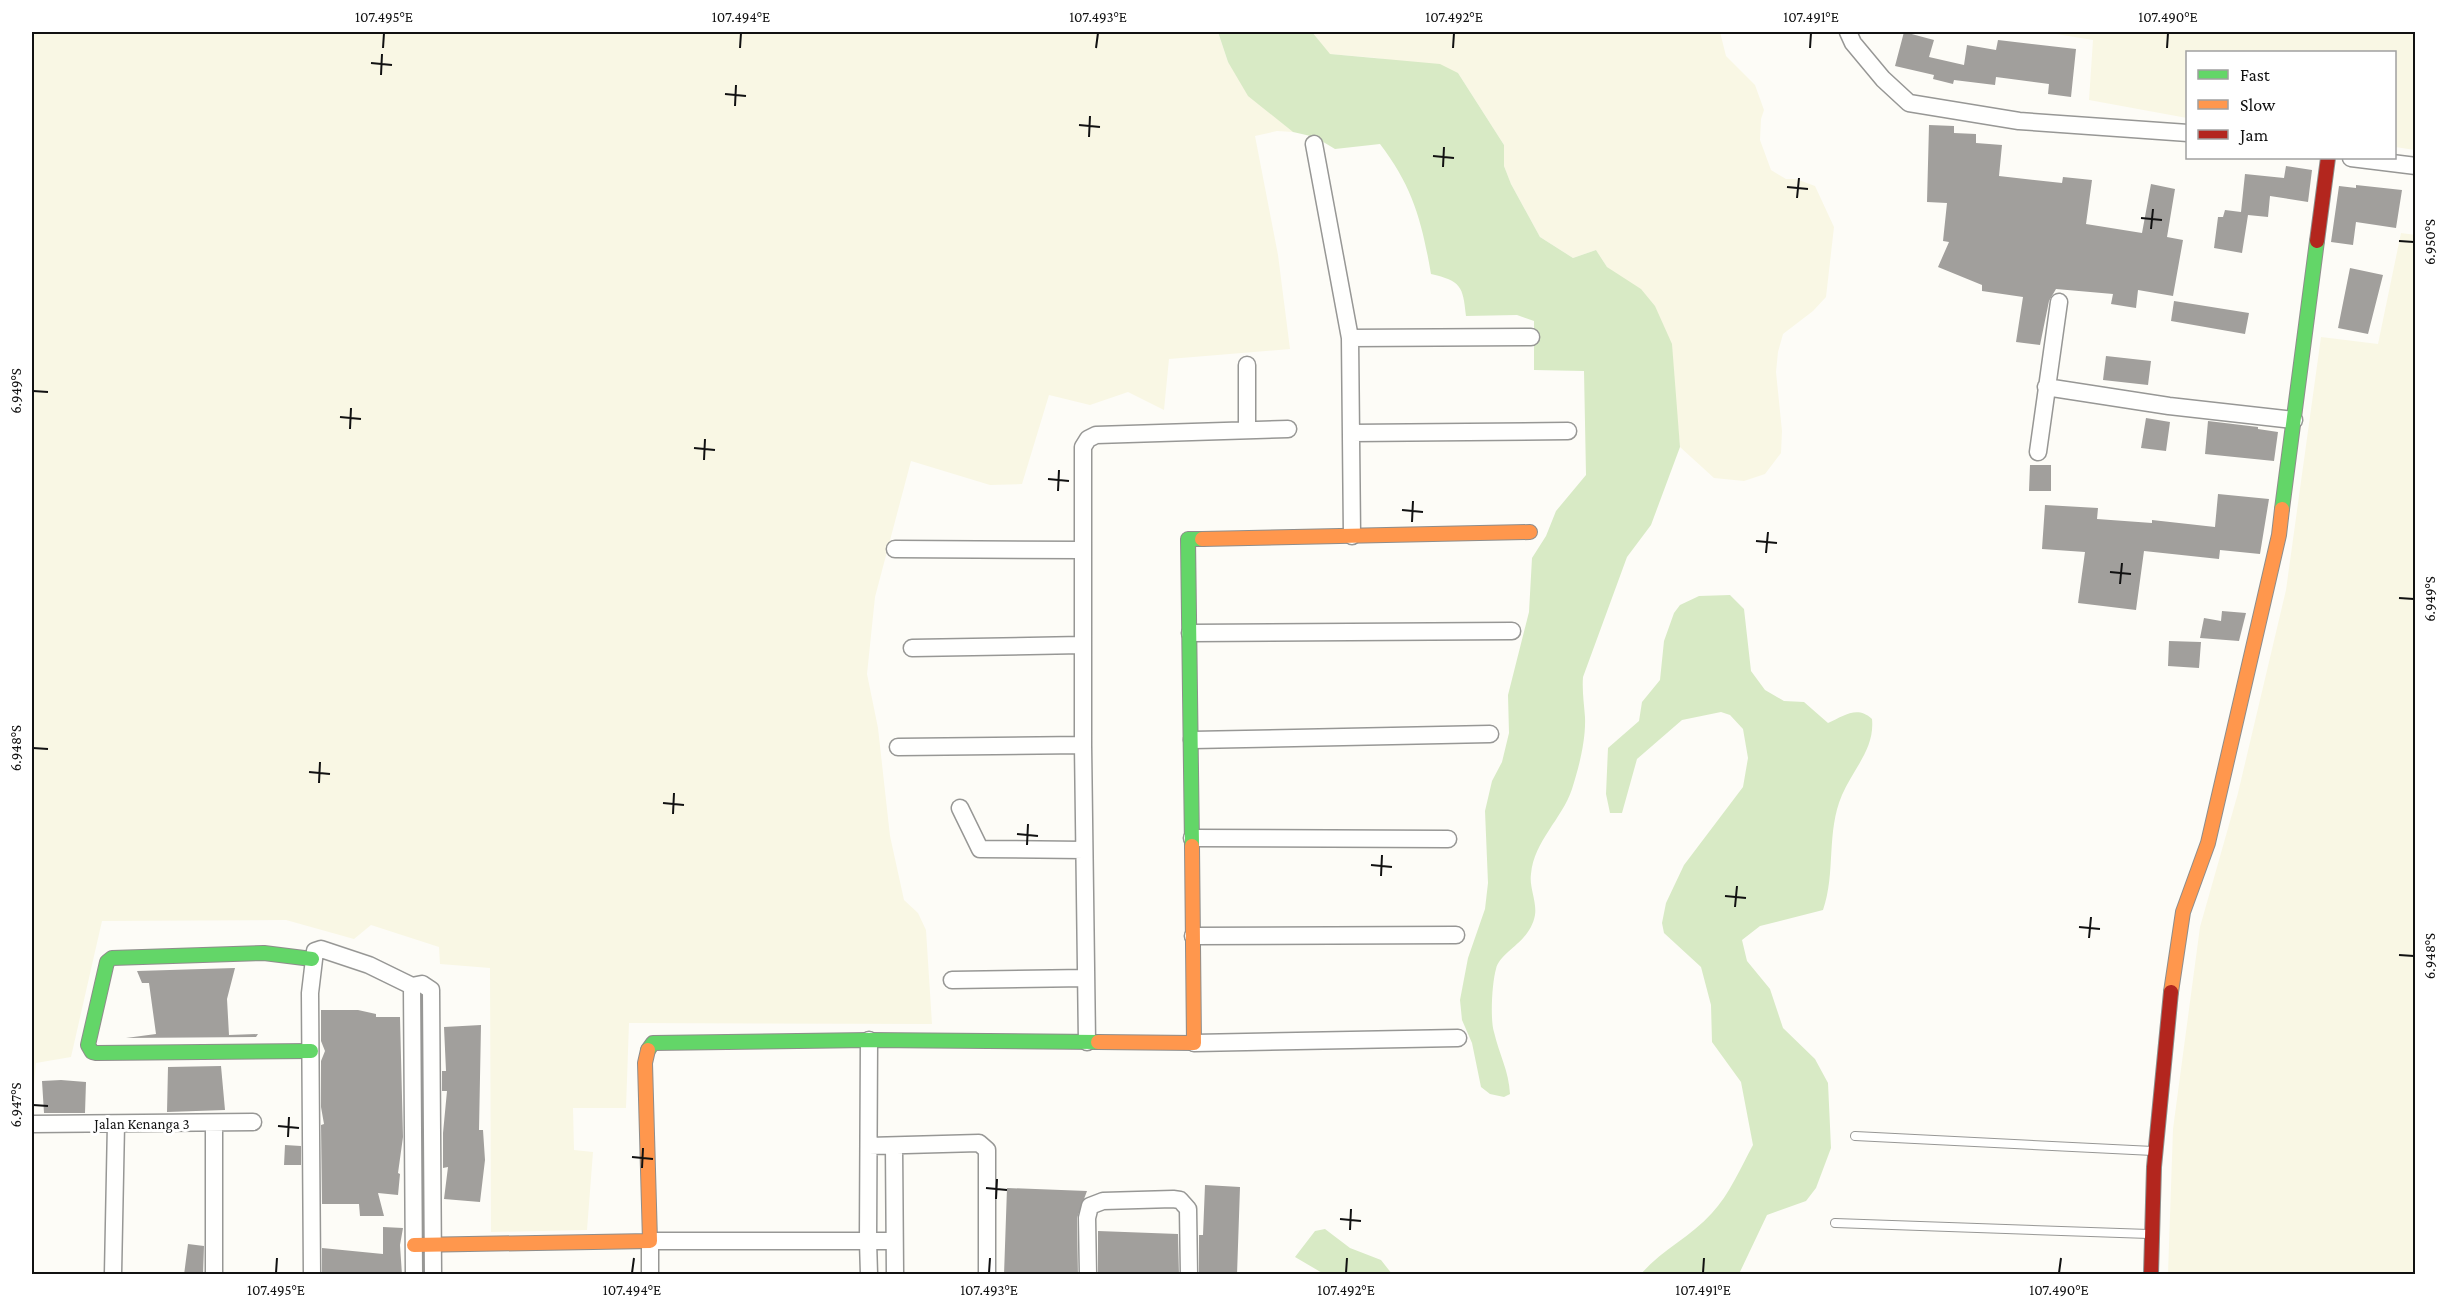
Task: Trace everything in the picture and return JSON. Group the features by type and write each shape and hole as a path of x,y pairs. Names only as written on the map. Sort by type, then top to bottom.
{"street":[{"path":"1848,32 1853,43 1883,80 1909,103 2043,124 2186,133"},
{"path":"1314,144 1350,338 1352,536"},
{"path":"2151,1275 2156,1151 2173,968 2190,890 2208,843 2224,765 2279,535 2328,159"},
{"path":"2359,159 2415,166"},
{"path":"2038,452 2059,302"},
{"path":"1350,338 1531,337"},
{"path":"1247,365 1247,430"},
{"path":"2046,387 2169,406 2294,420"},
{"path":"1087,1042 1082,645 1083,447 1088,439 1096,435 1288,429"},
{"path":"1351,434 1568,431"},
{"path":"1194,1043 1188,539 1530,532"},
{"path":"895,549 1082,549"},
{"path":"1190,633 1512,631"},
{"path":"912,648 1082,645"},
{"path":"1192,740 1490,734"},
{"path":"898,747 1083,745"},
{"path":"960,808 980,849 1084,850"},
{"path":"1192,838 1448,839"},
{"path":"1193,936 1456,935"},
{"path":"312,1275 312,959 315,951 326,950 390,974 412,987 422,984 431,990 433,1275"},
{"path":"311,1051 96,1053 89,1049 88,1044 107,962 112,958 264,953 312,959"},
{"path":"952,980 1086,978"},
{"path":"412,987 414,1275"},
{"path":"650,1275 645,1063 646,1052 653,1043 869,1040 1194,1043 1458,1038"},
{"path":"869,1040 869,1275"},
{"name":"Jalan Kenanga 3","path":"32,1124 253,1122"},
{"path":"113,1275 116,1124"},
{"path":"214,1124 214,1275"},
{"path":"869,1146 979,1143 987,1150 987,1275"},
{"path":"894,1146 895,1275"},
{"path":"1088,1275 1087,1218 1090,1206 1102,1201 1173,1199 1180,1200 1188,1209 1189,1275"},
{"path":"414,1245 650,1241 894,1241"}],"lane":[{"path":"1855,1136 2156,1151"},
{"path":"1835,1223 2152,1234"}],"shaded area":[{"path":"32,32 1218,32 1228,62 1274,116 1293,132 1277,131 1255,136 1278,255 1290,349 1169,359 1164,410 1128,392 1090,405 1049,395 1022,484 990,485 911,461 875,597 867,674 878,728 890,836 904,900 918,913 926,930 932,1024 629,1023 626,1108 573,1108 574,1150 593,1152 587,1230 491,1232 490,968 440,964 439,947 371,925 354,939 286,920 102,921 71,1057 36,1063 32,1106"},
{"path":"1312,32 1720,32 1726,56 1755,85 1764,110 1760,140 1771,170 1786,179 1796,179 1815,186 1834,227 1826,297 1813,311 1783,334 1776,372 1782,431 1781,453 1765,474 1744,481 1714,478 1680,447 1674,387 1623,279 1607,267 1596,250 1573,258 1540,237 1511,184 1504,166 1504,145 1458,73 1377,58 1329,54"},
{"path":"2044,32 2415,32 2415,150 2396,147 2396,51 2186,51 2186,118 2089,100 2093,40"},
{"path":"2401,233 2416,235 2415,1274 2168,1274 2173,1129 2200,927 2238,793 2286,590 2321,337 2378,344"}],"green space":[{"path":"1218,32 1312,32 1330,54 1440,64 1458,73 1504,145 1504,166 1511,184 1540,237 1573,258 1596,250 1607,267 1641,289 1655,306 1672,344 1680,447 1651,525 1627,557 1583,677 1585,726 1582,753 1572,789 1533,862 1531,879 1535,915 1532,925 1522,940 1503,957 1496,969 1492,1019 1508,1078 1510,1094 1504,1097 1490,1094 1481,1087 1472,1043 1462,1020 1460,1000 1468,958 1485,909 1488,883 1485,811 1492,781 1502,762 1509,733 1508,695 1529,612 1532,558 1546,536 1556,511 1586,475 1584,371 1534,370 1534,321 1517,315 1466,316 1459,286 1449,279 1431,274 1420,221 1408,190 1401,175 1380,144 1335,149 1315,137 1293,132 1248,96 1228,62"},
{"path":"1730,595 1744,609 1751,671 1765,690 1784,701 1804,702 1828,723 1856,712 1872,719 1872,730 1867,749 1837,809 1832,838 1829,882 1823,910 1760,926 1742,940 1747,961 1770,989 1783,1028 1815,1059 1828,1083 1831,1148 1816,1188 1806,1201 1767,1215 1739,1274 1641,1274 1712,1213 1729,1189 1753,1145 1741,1082 1712,1042 1711,1005 1701,967 1664,933 1662,923 1666,903 1684,865 1743,787 1748,758 1743,729 1730,715 1721,712 1682,720 1637,759 1622,813 1610,813 1606,794 1608,748 1639,721 1642,702 1660,680 1664,641 1674,613 1680,605 1699,596"},
{"path":"1325,1229 1350,1248 1381,1260 1392,1274 1324,1274 1295,1257 1315,1231"}],"building":[{"path":"1904,32 1934,40 1929,57 1964,65 1967,45 1996,50 1998,40 2076,49 2071,97 2048,94 2049,84 1996,77 1995,85 1954,80 1953,84 1933,79 1934,75 1895,66"},
{"path":"1929,125 1954,126 1954,133 1976,134 1976,143 2002,145 1999,176 2062,183 2063,177 2092,180 2086,224 2142,233 2151,184 2175,189 2167,237 2183,240 2173,296 2138,290 2136,308 2111,304 2113,294 2056,289 2049,301 2040,345 2016,342 2023,297 1982,291 1982,285 1938,267 1949,242 1943,241 1947,203 1927,202"},
{"path":"2286,166 2312,170 2308,202 2270,196 2268,217 2248,215 2242,253 2214,248 2218,217 2223,217 2225,210 2241,212 2245,174 2284,178"},
{"path":"2356,185 2402,190 2396,228 2356,222 2353,245 2331,242 2339,186 2356,188"},
{"path":"2350,268 2383,275 2368,334 2338,328"},
{"path":"2174,301 2249,313 2245,334 2171,321"},
{"path":"2106,356 2151,361 2148,385 2103,380"},
{"path":"2146,418 2170,422 2166,451 2141,448"},
{"path":"2208,421 2258,427 2258,429 2278,432 2274,461 2205,454"},
{"path":"2030,465 2051,465 2051,491 2029,491"},
{"path":"2218,494 2269,499 2260,554 2220,550 2219,559 2144,551 2136,610 2078,603 2085,552 2042,549 2045,505 2098,508 2097,519 2152,523 2152,520 2215,527"},
{"path":"2222,611 2246,613 2239,641 2200,638 2204,618 2221,621"},
{"path":"2169,641 2201,642 2199,668 2168,666"},
{"path":"235,968 227,999 229,1035 258,1034 256,1037 126,1038 156,1034 149,983 142,983 137,971"},
{"path":"321,1010 358,1010 376,1014 376,1017 400,1017 403,1137 398,1173 400,1174 398,1195 378,1193 384,1216 360,1216 359,1204 322,1204 321,1125 324,1124 321,1107 321,1061 325,1051 321,1041"},
{"path":"481,1025 479,1130 483,1130 485,1160 480,1202 444,1199 448,1167 443,1168 443,1133 447,1091 442,1091 442,1071 446,1071 444,1027"},
{"path":"221,1066 225,1110 167,1112 168,1067"},
{"path":"42,1081 86,1082 85,1113 44,1113"},
{"path":"285,1145 301,1146 301,1165 284,1165"},
{"path":"1205,1185 1240,1187 1237,1275 1199,1275 1199,1235 1203,1235"},
{"path":"1007,1188 1087,1191 1077,1218 1078,1275 1004,1275"},
{"path":"383,1227 403,1228 400,1245 402,1275 322,1275 322,1248 383,1254"},
{"path":"1098,1231 1178,1234 1179,1275 1098,1275"},
{"path":"188,1244 204,1246 203,1275 184,1275"}],"traffic: fast":[{"path":"2282,509 2317,241"},
{"path":"1192,846 1188,539 1202,539"},
{"path":"311,1051 96,1053 92,1052 88,1045 107,962 112,958 264,953 312,959"},
{"path":"648,1050 653,1043 869,1040 1098,1042"}],"traffic: slow":[{"path":"2171,992 2183,912 2208,843 2279,535 2282,509"},
{"path":"1202,539 1530,532"},
{"path":"1098,1042 1194,1043 1192,846"},
{"path":"414,1245 650,1241 645,1063 648,1050"}],"traffic: jam":[{"path":"2317,241 2328,159"},
{"path":"2151,1274 2154,1167 2171,992"}]}
